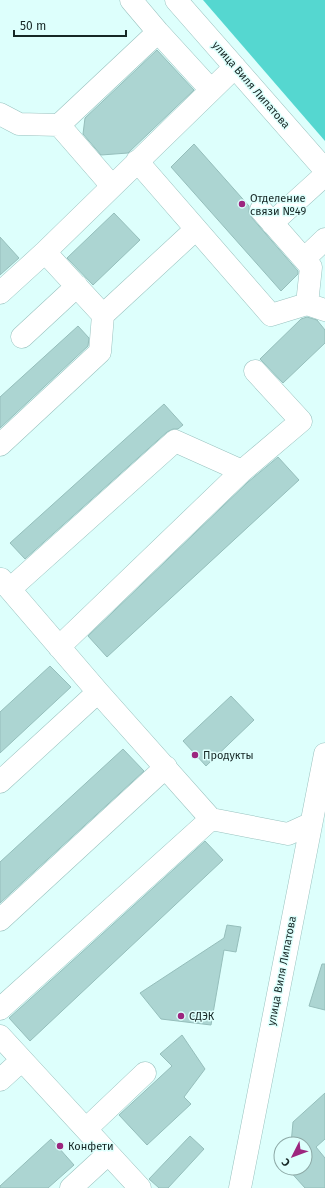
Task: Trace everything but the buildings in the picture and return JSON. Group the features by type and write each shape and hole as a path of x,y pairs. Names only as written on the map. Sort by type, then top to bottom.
{"street":[{"path":"131,0 211,90"},
{"name":"улица Виля Липатова","path":"176,0 325,170"},
{"path":"59,126 158,32"},
{"path":"0,293 45,252 235,67"},
{"path":"0,114 18,124 59,126 112,186"},
{"path":"137,161 271,315 316,307 311,267 266,216 325,175"},
{"path":"0,445 100,352 103,315 196,229"},
{"path":"304,259 325,239"},
{"path":"45,252 103,315"},
{"path":"22,337 77,286"},
{"path":"59,646 242,471 301,421 255,371"},
{"path":"242,471 174,441 5,584 98,692 211,819 288,834 310,824"},
{"path":"0,782 98,692"},
{"name":"улица Виля Липатова","path":"240,1188 310,824 321,804 325,754"},
{"path":"0,920 166,767"},
{"path":"0,1009 211,819"},
{"path":"0,1036 140,1188"},
{"path":"0,1080 22,1060"},
{"path":"86,1129 145,1073"},
{"path":"71,1188 108,1154"}],"shaded area":[{"path":"203,0 325,0 325,141"}],"place":[{"name":"Отделение связи №49","path":"242,204"},
{"name":"Продукты","path":"195,755"},
{"name":"СДЭК","path":"181,1016"},
{"name":"Конфети","path":"60,1146"}]}
